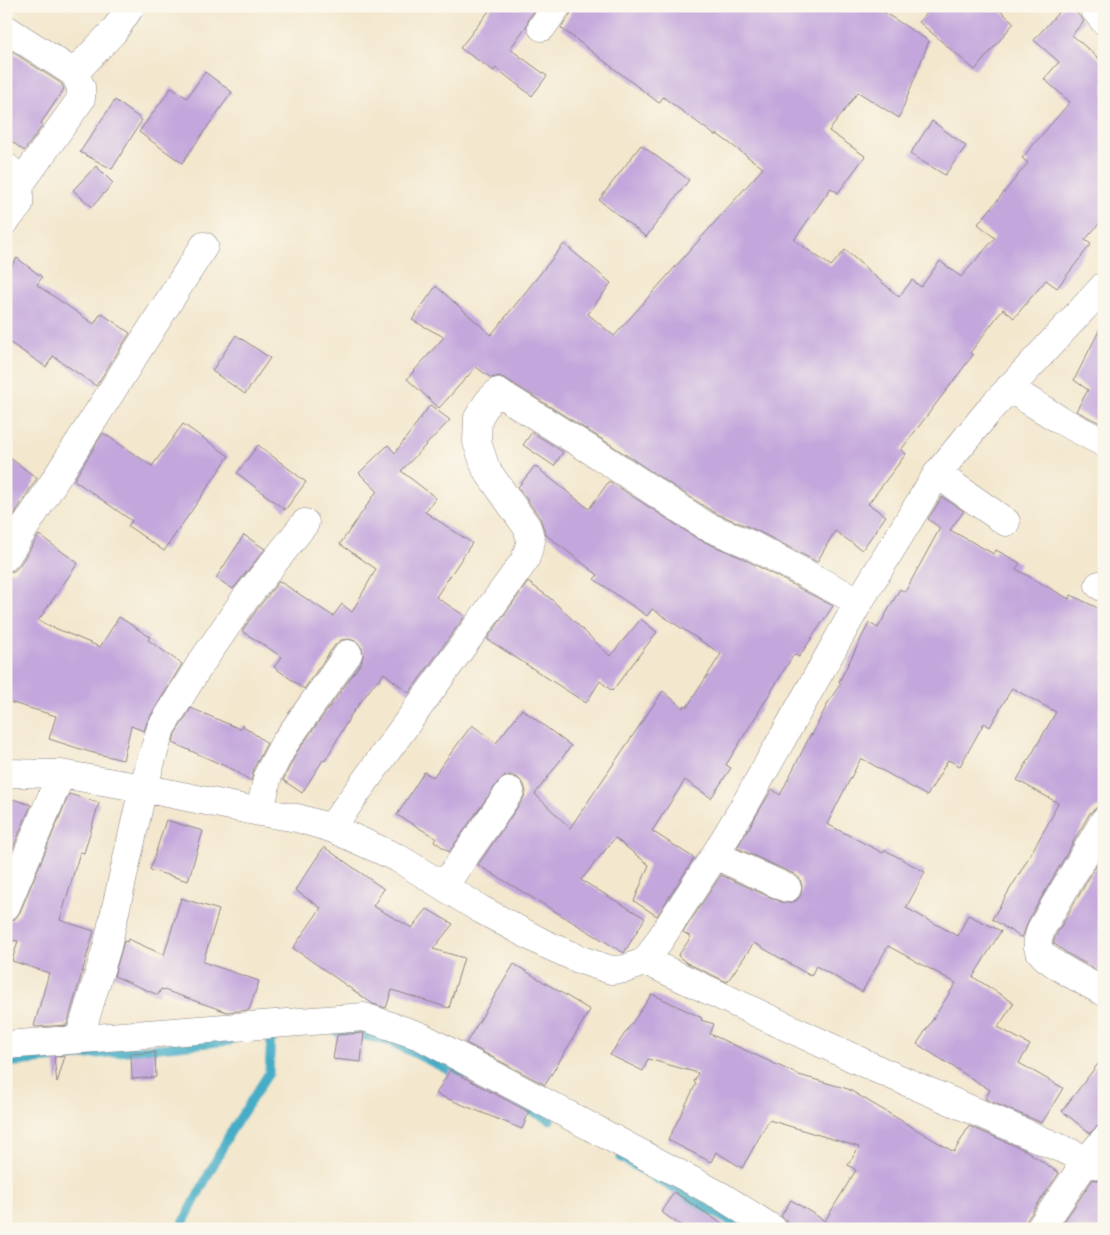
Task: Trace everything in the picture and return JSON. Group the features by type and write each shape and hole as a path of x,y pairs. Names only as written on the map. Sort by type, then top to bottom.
{"street":[{"path":"74,73 114,31 131,6"},
{"path":"1092,6 1104,21"},
{"path":"6,29 74,73 82,87 81,99 13,176 18,205 6,220"},
{"path":"6,557 204,246"},
{"path":"6,773 60,774 297,818 331,828 398,858 480,909 544,943 581,960 611,970 625,969 646,961 715,855 859,602 937,474 980,421 1104,286"},
{"path":"1010,388 1060,420 1104,443"},
{"path":"331,828 525,560 531,542 528,527 486,469 477,442 478,418 488,402 498,392 706,526 749,544 859,602"},
{"path":"937,474 1006,522"},
{"path":"79,1039 107,947 143,788 160,728 245,598 305,523"},
{"path":"260,812 268,775 284,744 348,654"},
{"path":"6,906 60,774"},
{"path":"444,886 510,791"},
{"path":"1104,821 1041,929 1037,942 1040,951 1048,959 1104,992"},
{"path":"715,855 786,888"},
{"path":"646,961 879,1070 1098,1156 1040,1229"},
{"path":"6,1045 364,1017 420,1036 721,1196 773,1229"}],"building":[{"path":"493,6 538,6 510,49 547,76 532,96 496,68 494,71 460,48"},
{"path":"572,6 874,6 929,41 899,118 858,92 829,131 865,156 838,193 831,188 794,240 831,266 845,250 899,297 912,280 921,287 940,261 961,277 995,238 978,224 1028,163 1022,158 1070,102 1044,79 1059,62 1034,40 1064,6 1070,6 1084,21 1072,35 1104,63 1104,218 1085,240 1091,244 1057,288 1046,280 1014,318 1003,309 970,353 973,355 901,450 906,454 868,504 886,516 862,550 835,531 817,562 756,530 713,512 506,379 499,376 491,378 476,367 439,408 407,379 444,337 412,320 436,286 491,335 564,244 611,283 588,314 614,336 763,168 663,97 659,103 561,28 570,15"},
{"path":"933,6 995,6 1014,23 975,70 919,22"},
{"path":"11,51 62,84 64,89 41,123 43,125 24,151 6,137 6,58"},
{"path":"205,72 232,92 182,163 139,132 172,87 187,98"},
{"path":"115,100 142,120 112,169 80,152"},
{"path":"932,121 966,146 945,175 910,154"},
{"path":"641,145 689,180 646,237 599,200"},
{"path":"96,166 113,183 92,207 73,190"},
{"path":"17,258 42,277 37,285 94,324 101,313 130,333 96,386 53,356 46,367 6,340 6,274"},
{"path":"1104,321 1104,425 1076,411 1088,390 1074,380"},
{"path":"236,335 270,358 245,394 212,371"},
{"path":"430,405 450,420 401,471 436,498 425,512 472,543 436,597 465,616 409,693 384,673 379,681 377,680 351,715 325,761 323,760 302,793 283,780 297,752 361,663 363,656 362,648 357,642 350,639 341,640 335,645 304,689 274,667 282,657 242,631 279,581 333,616 342,604 352,612 376,569 340,544 377,491 359,473 388,445 395,453"},
{"path":"183,424 229,456 164,551 128,526 132,521 74,480 103,433 152,466"},
{"path":"532,432 563,452 554,466 523,445"},
{"path":"258,445 306,482 285,510 237,473"},
{"path":"6,455 37,478 6,528"},
{"path":"535,466 589,509 609,481 698,539 742,558 833,606 799,657 794,654 726,765 731,768 711,798 685,780 652,831 694,858 657,916 634,901 649,865 615,838 581,880 645,918 624,953 478,865 523,799 526,792 524,785 518,778 511,775 504,777 498,782 449,852 434,841 436,838 397,815 424,772 433,777 472,725 496,743 522,709 571,746 535,794 570,828 663,691 683,708 685,705 687,707 721,654 652,609 647,616 594,579 598,575 546,535 540,518 518,487"},
{"path":"942,497 964,511 950,530 994,554 996,550 1020,563 1016,569 1069,599 1071,595 1104,611 1104,805 1090,813 1028,921 1022,938 992,919 1058,803 1017,780 1056,712 1012,688 990,727 984,723 960,766 948,760 927,796 861,758 827,824 883,853 885,850 925,872 906,908 958,936 968,915 1001,931 973,977 1014,1003 998,1027 1030,1045 1019,1063 1063,1088 1042,1123 985,1099 990,1090 917,1044 956,983 888,946 862,992 816,966 811,976 754,943 727,982 687,963 678,956 691,937 683,932 721,875 781,902 789,903 796,901 801,895 802,886 800,879 794,874 737,848 772,789 780,795 811,734 841,683 839,682 869,623 878,628 900,589 905,592 940,528 928,519"},
{"path":"39,535 78,563 38,621 100,647 119,617 150,637 148,640 182,664 148,720 144,731 131,726 123,760 49,739 56,716 6,701 6,572 14,571 19,566"},
{"path":"244,535 265,549 233,589 216,578"},
{"path":"528,582 550,598 610,656 641,619 657,632 612,691 600,681 586,703 487,639"},
{"path":"191,708 240,729 242,725 267,743 254,768 251,781 234,770 173,743 175,734"},
{"path":"69,794 99,803 84,853 80,852 60,920 94,931 67,1025 37,1027 34,1026 49,973 12,961 18,941 6,940 6,921 15,919 20,912"},
{"path":"6,797 31,805 6,865"},
{"path":"166,820 203,831 188,881 150,870"},
{"path":"324,847 384,889 373,906 412,928 427,909 453,924 433,949 464,958 449,1008 392,990 386,1008 373,1004 293,948 321,908 295,890"},
{"path":"1104,852 1104,974 1068,954 1053,943"},
{"path":"181,898 219,910 203,962 259,981 249,1010 227,1012 161,989 158,995 114,976 124,941 127,942 128,939 164,955"},
{"path":"514,964 590,1010 545,1085 466,1043"},
{"path":"652,994 702,1018 701,1020 714,1024 710,1034 799,1075 848,1089 954,1152 969,1126 1025,1150 1059,1173 1027,1220 1025,1229 791,1229 788,1227 787,1221 781,1216 791,1200 825,1221 856,1170 848,1165 859,1147 769,1120 742,1168 716,1152 711,1162 668,1140 696,1084 694,1082 698,1073 648,1059 643,1071 610,1055"},
{"path":"364,1033 361,1062 333,1059 337,1035"},
{"path":"155,1052 156,1077 132,1079 131,1054"},
{"path":"65,1056 57,1083 54,1057"},
{"path":"1104,1056 1104,1125 1098,1126 1090,1133 1062,1111"},
{"path":"450,1070 529,1112 522,1129 436,1094"},
{"path":"1093,1179 1104,1182 1104,1229 1059,1229"},
{"path":"674,1192 730,1229 686,1229 661,1212"}],"waterway":[{"path":"337,1032 345,1031 391,1042 550,1120"},
{"path":"180,1229 230,1133 269,1073 271,1037"},
{"path":"6,1063 230,1041"},
{"path":"621,1158 743,1229"}]}
